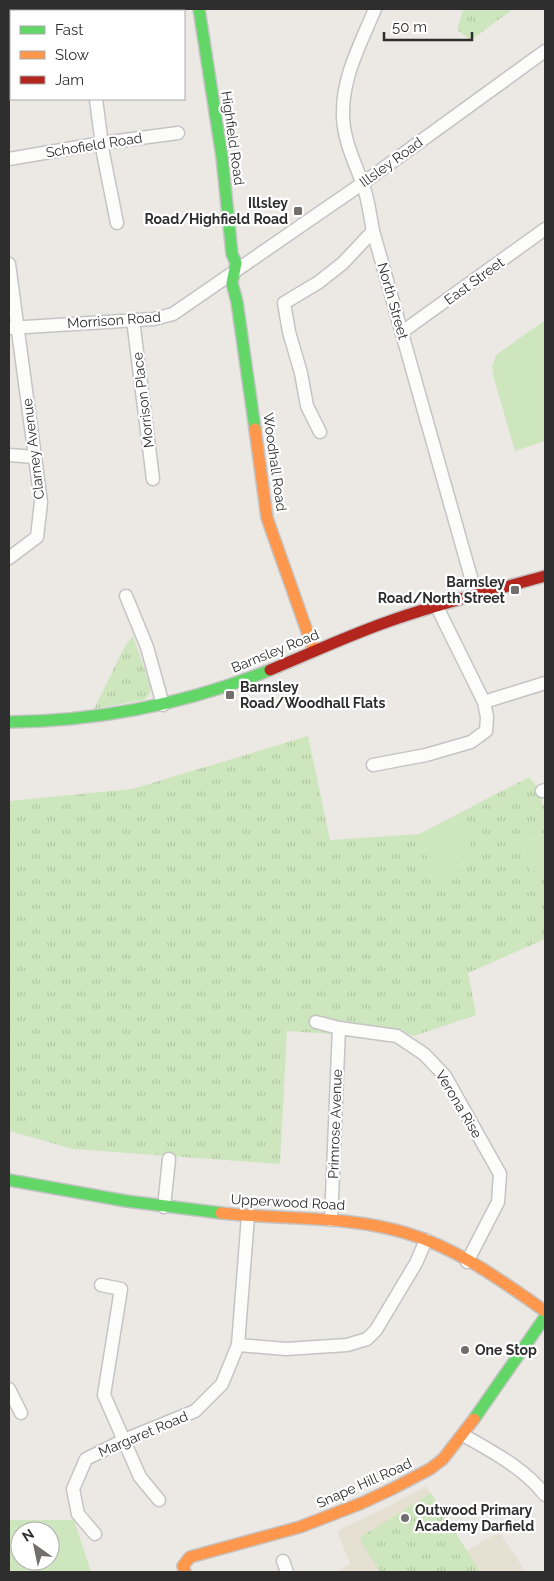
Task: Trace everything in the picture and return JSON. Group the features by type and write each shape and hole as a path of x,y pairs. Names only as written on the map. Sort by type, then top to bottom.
{"street":[{"name":"Highfield Road","path":"199,9 222,157 232,254 236,263 235,272"},
{"name":"North Street","path":"375,9 350,68 343,100 342,118 346,136 363,183 373,231 476,595"},
{"name":"Illsley Road","path":"235,272 363,183 545,51"},
{"path":"96,100 117,223"},
{"name":"Schofield Road","path":"9,159 102,143 178,133"},
{"name":"East Street","path":"402,332 545,229"},
{"path":"320,432 307,406 284,303 319,282 343,263 373,231"},
{"name":"Clarney Avenue","path":"9,264 13,327 41,502 37,537 9,558"},
{"name":"Morrison Road","path":"13,327 154,319 173,314 235,272"},
{"name":"Woodhall Road","path":"235,272 232,283 237,302 267,518 314,651"},
{"name":"Morrison Place","path":"133,320 153,480"},
{"path":"9,455 35,457"},
{"name":"Barnsley Road","path":"9,722 86,718 162,706 230,685 364,630 476,595 545,576"},
{"path":"126,596 146,647 162,706"},
{"path":"373,765 426,755 471,742 486,731 487,717 484,702 437,607"},
{"path":"484,702 545,683"},
{"name":"Verona Rise","path":"316,1022 339,1028 397,1036 424,1054 445,1076 500,1174 498,1202 467,1262"},
{"name":"Primrose Avenue","path":"331,1220 339,1028"},
{"path":"164,1207 169,1159"},
{"name":"Upperwood Road","path":"9,1180 83,1195 164,1207 248,1216 365,1223 426,1240 492,1275 545,1311"},
{"name":"Margaret Road","path":"95,1534 78,1514 73,1489 86,1459 124,1440 194,1412 222,1384 238,1345 248,1216"},
{"path":"238,1345 286,1349 347,1344 367,1339 381,1322 416,1263 426,1240"},
{"path":"100,1285 121,1290 104,1395 140,1476 159,1500"},
{"name":"Snape Hill Road","path":"185,1567 190,1557 300,1527 392,1489 430,1469 443,1459 463,1435 545,1317"},
{"path":"9,1389 20,1413"},
{"path":"463,1435 521,1470 545,1494"}],"shaded area":[{"name":"Outwood Primary Academy Darfield","path":"426,1486 466,1551 499,1532 526,1572 334,1572 350,1564 337,1531"}],"green space":[{"path":"463,9 513,9 471,40 457,30"},
{"path":"545,320 545,441 515,451 492,366 496,355"},
{"path":"133,636 151,688 149,695 144,700 94,709 125,646"},
{"path":"308,736 330,840 419,834 435,877 476,856 452,817 529,777 542,793 542,803 545,809 545,833 521,844 531,871 545,866 545,939 468,973 476,1015 414,1036 394,1029 333,1026 331,1034 287,1031 280,1164 73,1149 9,1131 9,801 132,789"},
{"path":"452,817 476,856 434,877 419,834"},
{"path":"545,833 545,866 531,871 521,844"},
{"name":"Outwood Primary Academy Darfield","path":"431,1493 480,1572 380,1572 359,1538"},
{"path":"9,1520 74,1520 91,1572 9,1572"}],"traffic: fast":[{"path":"199,9 222,157 232,254 236,263 232,283 237,302 255,429"},
{"path":"9,722 76,718 142,708 206,692 270,670"},
{"path":"9,1180 126,1201 221,1213"},
{"path":"474,1419 545,1317"}],"traffic: slow":[{"path":"255,429 267,518 314,651"},
{"path":"221,1213 361,1223 406,1233 443,1247 479,1266 545,1311"},
{"path":"185,1572 183,1566 190,1557 300,1527 362,1503 430,1469 443,1459 474,1419"}],"traffic: jam":[{"path":"270,670 357,633 407,615 545,576"}],"place":[{"name":"Illsley Road/Highfield Road","path":"298,211"},
{"name":"Barnsley Road/North Street","path":"515,590"},
{"name":"Barnsley Road/Woodhall Flats","path":"230,695"},
{"name":"One Stop","path":"465,1350"},
{"name":"Outwood Primary Academy Darfield","path":"405,1518"}]}
